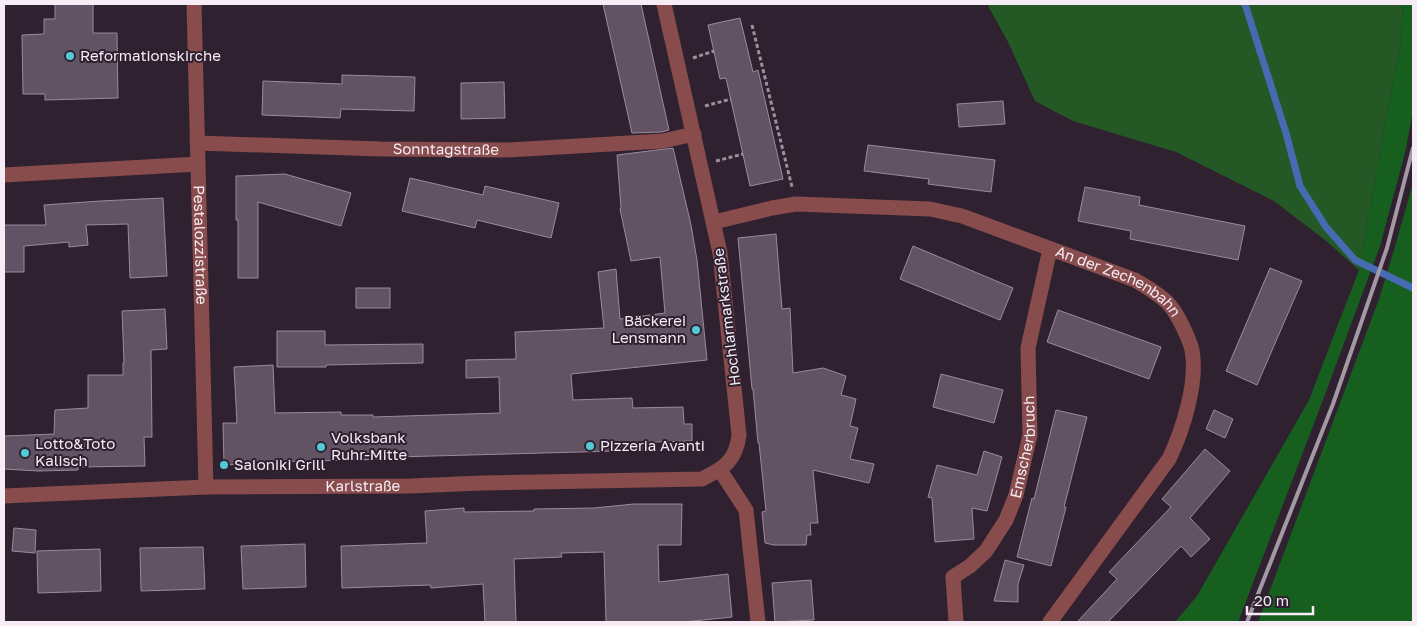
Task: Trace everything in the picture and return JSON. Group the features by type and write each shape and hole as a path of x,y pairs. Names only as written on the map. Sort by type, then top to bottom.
{"street":[{"name":"Pestalozzistraße","path":"194,4 206,487"},
{"name":"Hochlarmarkstraße","path":"664,4 720,253 740,435 730,462 720,470"},
{"name":"Sonntagstraße","path":"197,143 381,149 508,150 663,141 694,134"},
{"path":"4,175 198,164"},
{"name":"An der Zechenbahn","path":"714,222 796,204 930,209 962,216 1135,280 1153,290 1176,312 1192,350 1193,373 1184,423 1170,459 1050,622"},
{"name":"Emscherbruch","path":"956,622 953,577 970,566 986,551 1006,520 1016,495 1030,435 1028,348 1050,249"},
{"path":"720,470 746,510 758,622"},
{"name":"Karlstraße","path":"4,496 206,487 411,486 482,482 702,479 720,470"}],"path":[{"path":"752,25 796,204"},
{"path":"701,165 743,154"}],"green space":[{"path":"987,4 1403,4 1400,47 1359,270 1325,240 1274,201 1176,152 1073,121 1035,101 1008,42"},
{"path":"1403,4 1413,4 1413,110 1406,149 1380,246 1238,622 1175,622 1197,596 1309,400 1359,270 1400,47"},
{"path":"1413,183 1413,622 1258,622 1379,299"}],"building":[{"name":"Reformationskirche","path":"55,4 93,4 93,33 117,33 118,98 45,100 45,94 23,94 22,35 44,34 44,19 55,19"},
{"path":"603,4 641,4 669,130 632,133"},
{"path":"740,18 753,72 758,70 783,179 750,186 726,78 720,79 708,25"},
{"path":"342,75 415,77 414,111 341,109 340,118 262,115 263,81 342,84"},
{"path":"504,82 505,118 461,119 461,83"},
{"path":"1003,101 1005,124 959,127 957,104"},
{"path":"868,145 995,160 991,192 928,184 929,179 864,171"},
{"path":"673,148 697,260 707,360 571,374 573,400 632,398 633,408 683,407 684,424 692,424 692,441 654,442 654,450 396,457 396,459 224,465 223,423 237,423 234,367 273,365 275,413 341,412 341,415 373,415 373,417 500,413 499,377 466,378 466,360 516,359 515,332 604,328 598,272 616,269 620,319 665,313 660,257 631,261 620,209 617,155"},
{"path":"285,174 351,193 341,226 258,202 258,278 238,278 236,176"},
{"path":"410,178 483,195 485,186 559,203 551,238 477,220 475,228 402,211"},
{"path":"1085,187 1140,197 1139,205 1245,226 1238,260 1130,239 1131,231 1078,221"},
{"path":"163,198 167,276 130,278 128,224 86,225 88,245 69,247 69,242 24,246 24,272 4,272 4,225 46,225 44,205"},
{"path":"776,234 782,309 790,308 793,373 823,368 846,376 841,395 856,399 850,426 858,428 850,459 874,464 869,483 813,470 818,523 810,523 811,535 807,535 806,545 774,545 765,543 762,512 766,511 738,238"},
{"path":"913,246 1013,288 1000,320 900,279"},
{"path":"1270,268 1302,281 1257,385 1226,371"},
{"path":"356,288 390,288 390,308 356,308"},
{"path":"165,309 167,349 151,350 152,437 144,437 145,466 78,467 78,470 39,471 4,469 4,436 54,434 55,410 88,408 88,375 123,375 122,311"},
{"path":"1058,310 1161,347 1149,379 1047,342"},
{"path":"277,331 325,331 325,345 423,344 423,363 277,367"},
{"path":"941,374 1003,390 994,423 933,407"},
{"path":"1056,410 1087,417 1051,566 1017,557 1032,498 1034,499"},
{"path":"1214,410 1233,419 1225,438 1206,429"},
{"path":"1205,449 1230,471 1190,518 1210,539 1191,557 1181,546 1108,622 1077,622 1117,579 1109,572 1171,507 1162,499"},
{"path":"984,451 1002,457 987,511 972,508 974,539 935,542 932,498 928,497 937,465 977,475"},
{"path":"634,504 682,504 681,545 658,545 659,582 728,574 732,617 684,622 606,622 604,552 561,553 562,557 514,559 516,622 485,622 483,584 431,588 430,585 342,588 341,546 427,543 425,511 464,508 464,512 534,511 534,509 594,508"},
{"path":"14,528 36,530 35,553 12,551"},
{"path":"305,544 306,587 243,589 241,546"},
{"path":"203,547 205,589 141,591 140,548"},
{"path":"100,549 101,591 38,593 37,551"},
{"path":"1005,560 1024,565 1018,584 1018,602 994,601"},
{"path":"811,580 814,620 775,622 772,583"}],"waterway":[{"path":"1245,4 1286,133 1300,186 1326,227 1355,260 1413,288"}],"railway":[{"path":"1247,622 1333,404 1387,248 1413,148"}],"place":[{"name":"Reformationskirche","path":"70,56"},
{"name":"Bäckerei Lensmann","path":"696,330"},
{"name":"Pizzeria Avanti","path":"590,446"},
{"name":"Volksbank Ruhr-Mitte","path":"321,447"},
{"name":"Lotto&Toto Kalisch","path":"25,453"},
{"name":"Saloniki Grill","path":"224,465"}]}
